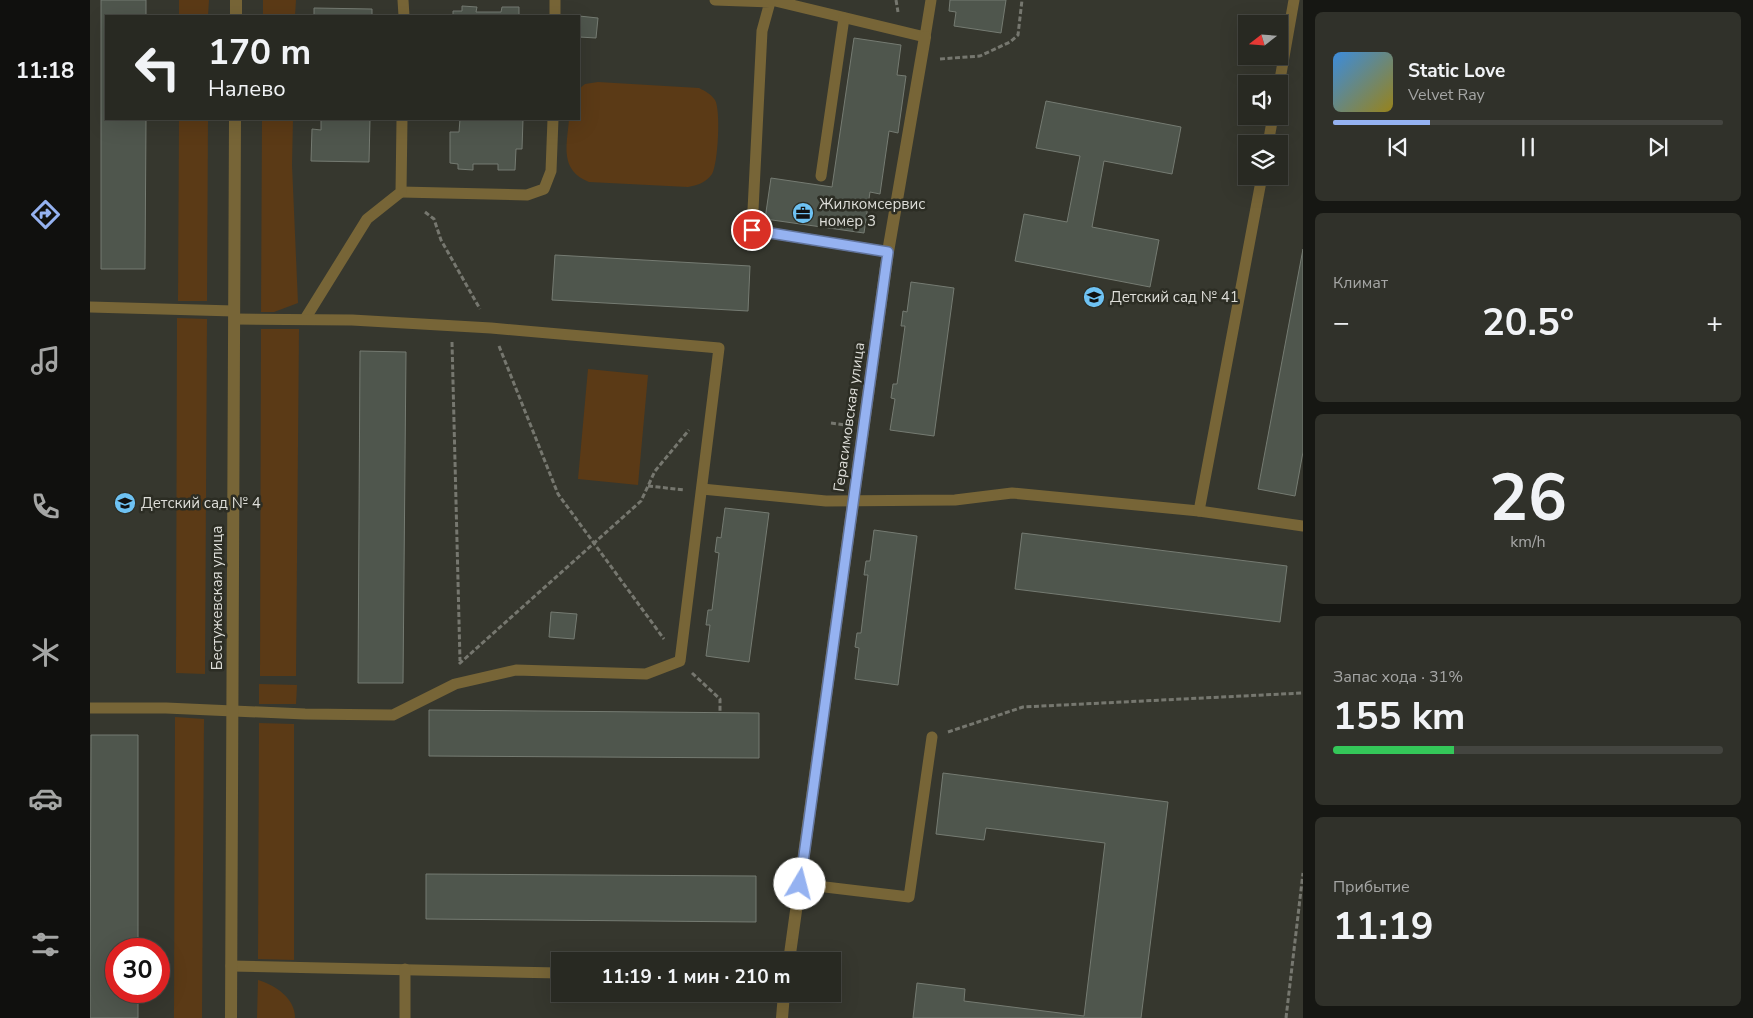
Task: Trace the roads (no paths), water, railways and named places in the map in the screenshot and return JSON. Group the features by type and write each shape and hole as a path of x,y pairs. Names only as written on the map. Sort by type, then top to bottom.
{"street":[{"path":"236,0 236,15"},
{"name":"Герасимовская улица","path":"789,952 888,252 925,37"},
{"name":"Бестужевская улица","path":"231,1018 235,120"},
{"path":"782,1018 783,1002"}],"lane":[{"path":"403,0 404,15"},
{"path":"555,0 555,15"},
{"path":"715,0 770,1 925,37 931,0"},
{"path":"1281,75 1294,0"},
{"path":"770,1 762,31 752,230 888,252"},
{"path":"820,176 844,18"},
{"path":"401,192 402,120"},
{"path":"305,319 367,219 401,192 527,195 544,189 551,171 552,120"},
{"path":"1200,511 1260,185"},
{"path":"90,307 491,328 719,348 680,661 646,674 516,670 456,684 393,715 166,708 90,708"},
{"path":"702,489 826,501 955,500 1012,494 1200,511 1303,526"},
{"path":"800,884 909,897 932,737"},
{"path":"231,966 551,973"},
{"path":"405,969 405,1018"}],"place":[{"name":"Жилкомсервис номер 3","path":"803,213"},
{"name":"Детский сад № 41","path":"1094,297"},
{"name":"Детский сад № 4","path":"125,503"}]}
